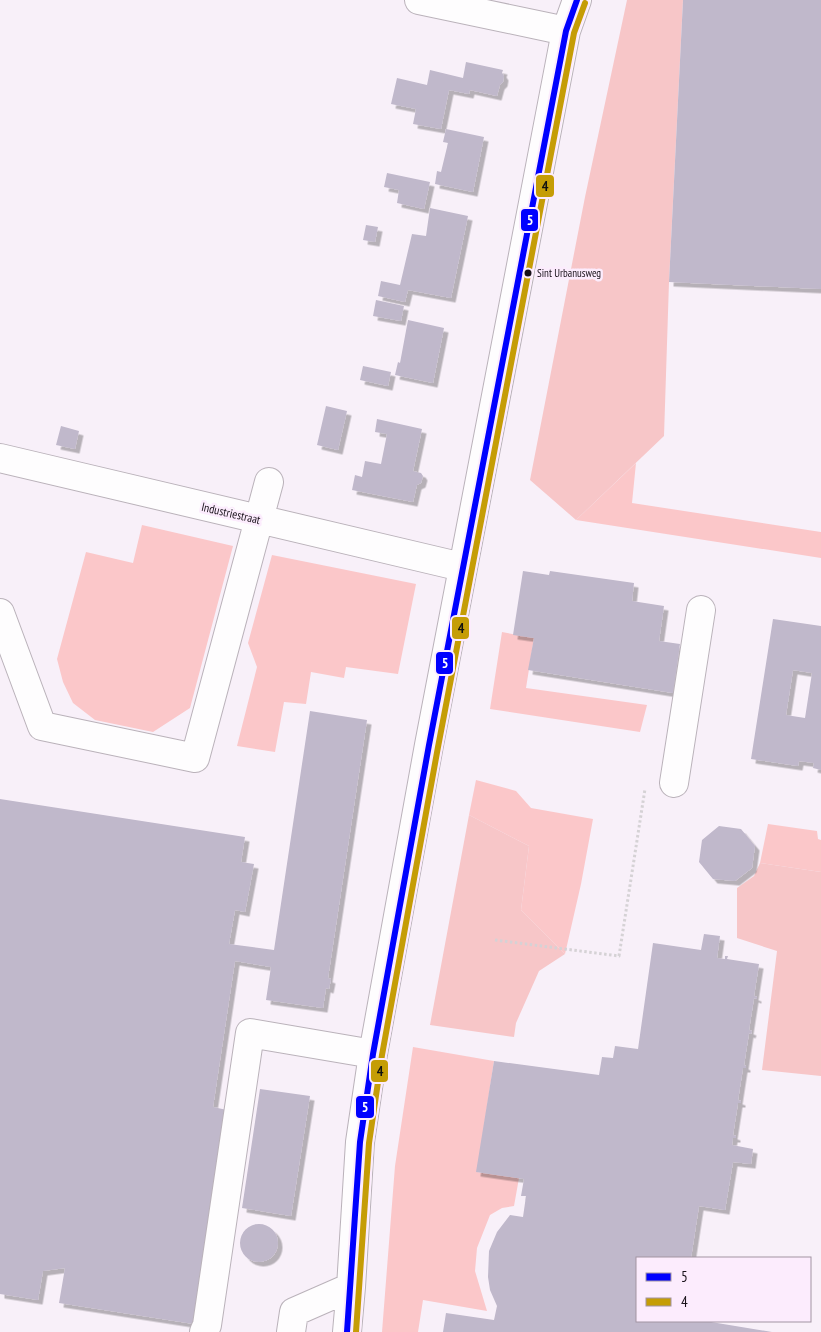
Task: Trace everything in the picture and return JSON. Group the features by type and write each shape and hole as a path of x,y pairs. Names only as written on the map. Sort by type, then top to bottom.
{"street":[{"path":"418,0 566,31"},
{"path":"347,1332 360,1142 373,1054 462,567 566,31 577,0"},
{"name":"Industriestraat","path":"0,458 462,567"},
{"path":"0,613 42,726 195,758 269,482"},
{"path":"674,783 700,610"},
{"path":"204,1332 208,1316 250,1032 373,1054"},
{"path":"291,1332 294,1312 351,1287"}],"path":[{"path":"495,940 620,956 645,788"}],"shaded area":[{"path":"627,0 683,0 669,282 664,436 576,520 530,480 585,197"},
{"path":"636,463 632,503 821,532 821,558 576,520"},
{"path":"142,525 233,546 190,708 153,732 95,720 73,703 63,682 57,659 86,552 133,563"},
{"path":"272,555 416,584 398,674 346,667 344,678 311,672 306,704 284,702 275,752 237,746 257,667 248,643"},
{"path":"502,632 534,638 526,688 647,705 640,732 490,709"},
{"path":"476,780 516,791 531,808 593,819 565,954 521,910 529,846 469,815"},
{"path":"469,815 529,846 521,910 565,954 539,971 516,1023 514,1037 430,1025"},
{"path":"768,824 817,831 818,839 821,840 821,872 760,863"},
{"path":"760,863 821,872 821,1076 762,1070 777,951 737,938 737,888 754,876"},
{"path":"413,1047 494,1061 477,1172 519,1178 514,1206 502,1208 490,1215 477,1248 475,1271 487,1311 423,1300 418,1332 382,1332 395,1166"}],"building":[{"path":"683,0 821,0 821,289 669,282"},
{"path":"466,62 503,70 503,82 500,85 497,96 470,90 469,94 449,90 441,129 413,124 416,109 391,104 397,78 427,85 430,70 463,78"},
{"path":"446,129 484,137 473,192 435,184 437,171 441,172 448,143 443,142"},
{"path":"387,173 430,182 424,209 397,203 399,190 384,187"},
{"path":"430,208 468,216 451,298 408,290 405,302 378,296 381,281 400,285 412,234 426,236"},
{"path":"366,225 378,227 375,242 363,240"},
{"path":"376,300 404,306 401,321 373,316"},
{"path":"408,320 444,328 433,383 395,375 398,362 400,363"},
{"path":"363,366 391,372 388,386 360,380"},
{"path":"326,406 347,411 338,450 317,445"},
{"path":"377,419 422,429 413,471 421,473 423,476 421,483 417,485 413,502 352,490 355,475 362,477 365,461 381,464 387,434 375,432"},
{"path":"61,426 79,431 75,449 56,445"},
{"path":"523,571 549,575 550,571 634,583 632,601 664,606 659,641 680,644 673,693 528,670 534,638 513,635"},
{"path":"773,619 821,626 821,770 813,768 814,763 799,761 798,766 751,759","holes":["793,670 812,673 805,718 786,715"]},
{"path":"310,711 367,720 328,978 331,979 329,989 326,988 323,1008 266,1000 271,967 235,961 213,1107 227,1110 194,1324 59,1303 65,1268 43,1271 38,1300 0,1294 0,799 245,837 241,862 254,864 245,912 235,910 229,944 274,950"},
{"path":"719,826 741,829 755,846 752,868 735,881 713,879 699,862 702,840"},
{"path":"704,934 720,936 717,958 725,959 725,956 728,956 727,959 759,964 754,996 757,999 754,998 749,1030 752,1031 751,1034 749,1033 744,1065 746,1068 743,1068 738,1100 741,1103 738,1103 733,1135 736,1138 733,1138 732,1145 753,1149 751,1164 733,1162 725,1210 699,1206 691,1257 636,1257 636,1322 711,1322 772,1332 443,1332 446,1313 494,1320 497,1306 490,1290 488,1277 489,1251 497,1232 510,1215 523,1217 526,1196 521,1196 524,1179 476,1172 494,1061 599,1075 602,1057 613,1058 615,1046 638,1049 653,943 701,950"},
{"path":"260,1089 310,1096 291,1216 242,1208"},
{"path":"259,1224 272,1230 278,1243 272,1256 259,1262 246,1256 240,1243 246,1230"}],"transit line":[{"name":"5","path":"347,1332 360,1142 373,1054 429,745 566,31 577,0"},
{"name":"4","path":"356,1332 369,1143 382,1055 438,747 574,33 585,3"}],"place":[{"name":"Sint Urbanusweg","path":"528,273"}]}
